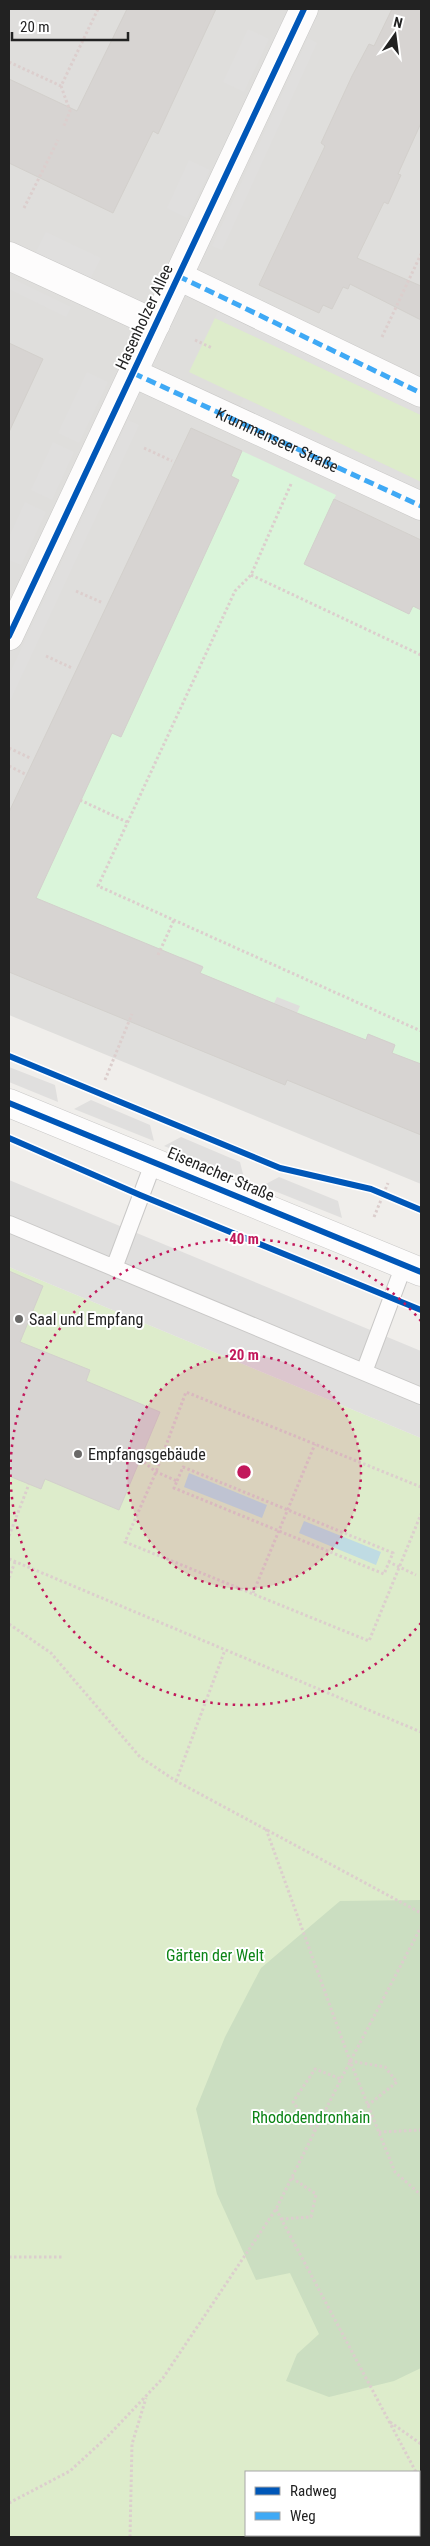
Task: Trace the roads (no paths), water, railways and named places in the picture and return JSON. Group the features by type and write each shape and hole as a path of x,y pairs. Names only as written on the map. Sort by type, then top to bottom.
{"street":[{"name":"Hasenholzer Allee","path":"9,636 304,9"},
{"path":"9,256 156,324"},
{"path":"178,276 421,393"},
{"name":"Krummenseer Straße","path":"133,373 421,506"},
{"name":"Eisenacher Straße","path":"9,1103 413,1269"}],"lane":[{"path":"114,1268 154,1161"},
{"path":"9,1224 421,1396"},
{"path":"364,1372 413,1269"}],"water":[{"path":"189,1473 267,1505 262,1518 184,1487"},
{"path":"304,1521 381,1552 376,1565 299,1533"}],"place":[{"name":"Saal und Empfang","path":"19,1319"},
{"name":"Empfangsgebäude","path":"78,1454"}],"park label":[{"name":"Gärten der Welt","path":"215,1955"},
{"name":"Rhododendronhain","path":"311,2117"}]}
